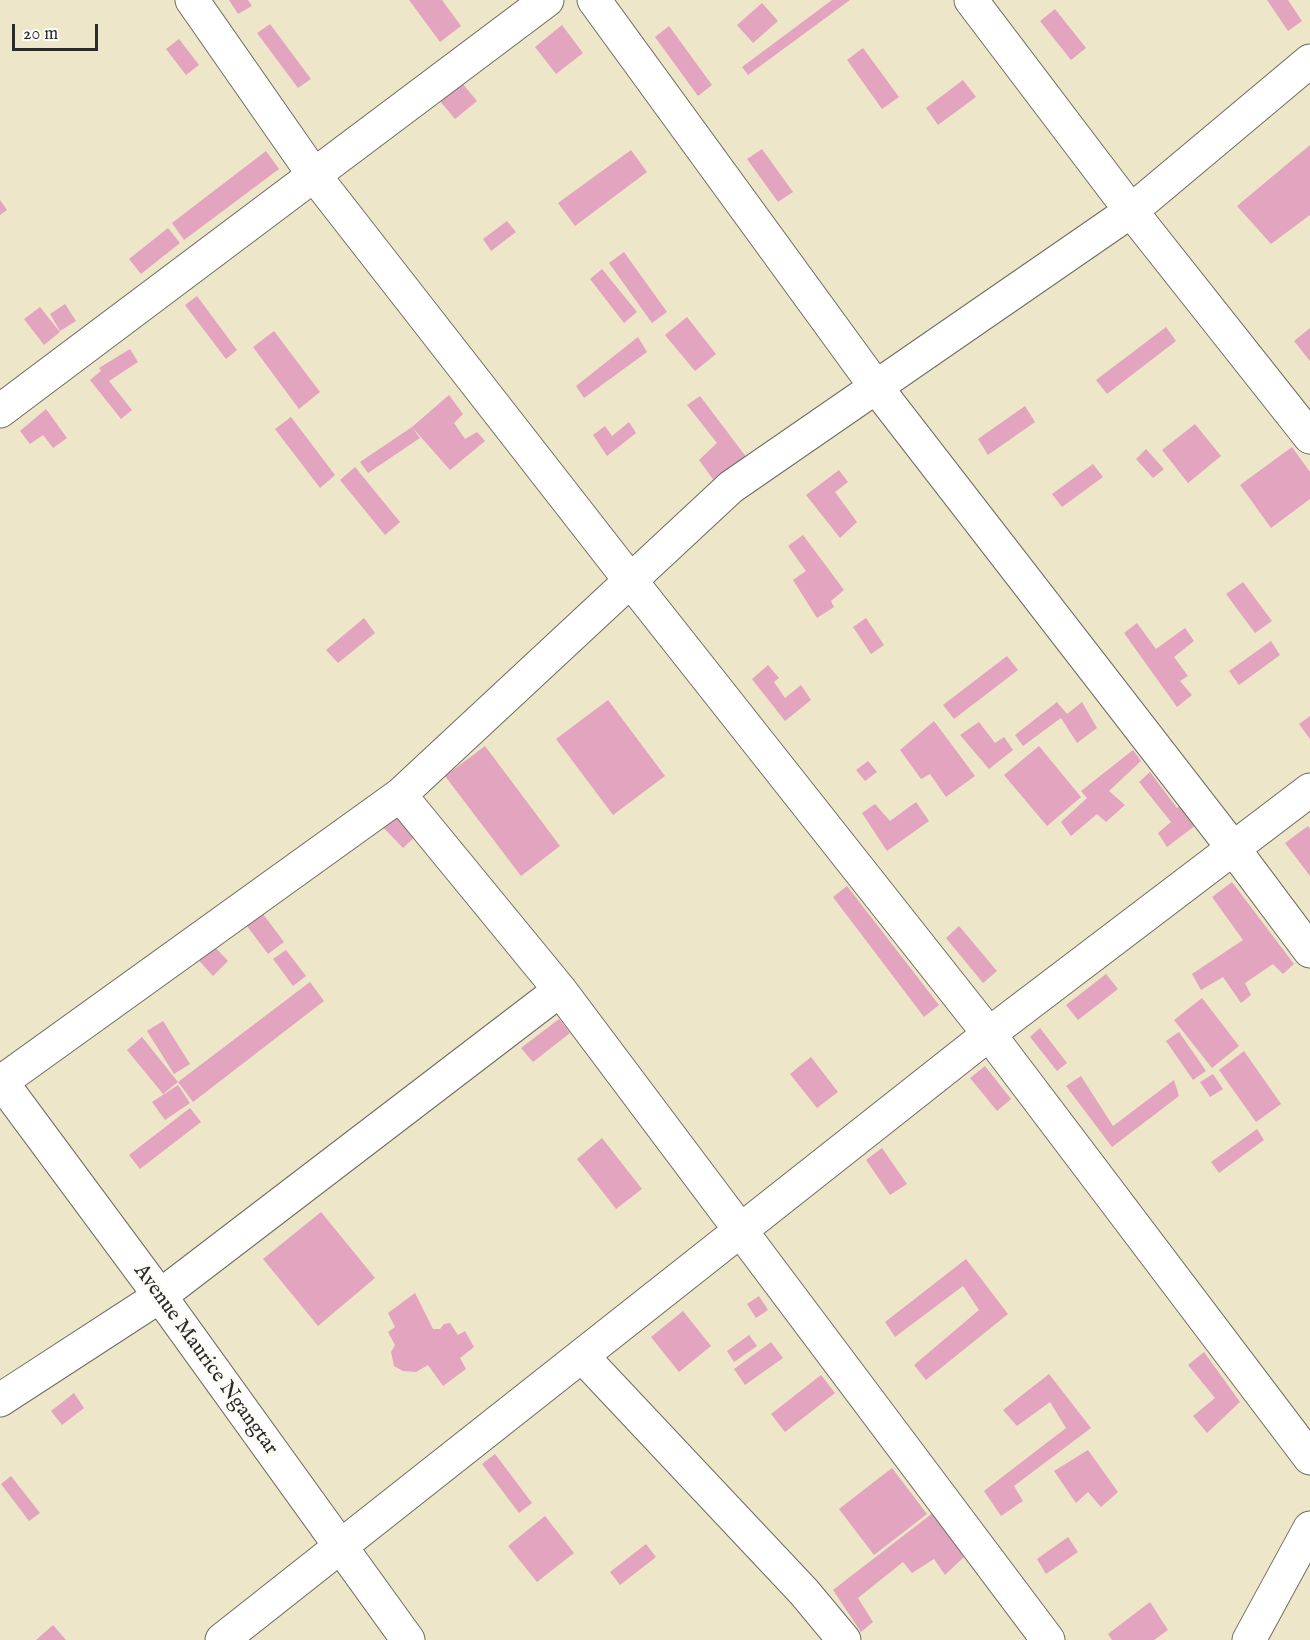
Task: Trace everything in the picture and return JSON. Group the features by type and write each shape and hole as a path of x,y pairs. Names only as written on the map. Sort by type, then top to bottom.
{"street":[{"path":"192,0 314,175 989,1034 1310,1458"},
{"path":"0,411 547,0"},
{"path":"594,0 876,387 1310,951"},
{"path":"971,0 1131,211 1310,437"},
{"path":"1,1081 400,795 730,487 1131,211 1310,61"},
{"path":"222,1640 989,1034 1310,790"},
{"path":"400,795 561,990 1048,1640"},
{"path":"0,1400 160,1296 561,990"},
{"name":"Avenue Maurice Ngangtar","path":"1,1081 160,1296 408,1640"},
{"path":"582,1356 804,1592 844,1640"},
{"path":"1249,1640 1310,1528"}],"building":[{"path":"229,0 248,0 252,6 238,14"},
{"path":"409,0 442,0 461,26 440,42"},
{"path":"832,0 850,0 748,75 742,67"},
{"path":"1267,0 1288,0 1302,21 1288,31"},
{"path":"762,3 778,21 753,43 737,25"},
{"path":"1055,9 1086,48 1071,60 1040,21"},
{"path":"270,24 311,79 298,88 257,33"},
{"path":"562,25 583,53 556,74 535,47"},
{"path":"669,26 712,85 698,96 655,37"},
{"path":"179,39 199,65 186,75 166,49"},
{"path":"863,48 899,97 882,109 847,60"},
{"path":"963,80 976,97 938,125 926,108"},
{"path":"462,83 477,101 455,119 440,101"},
{"path":"1310,145 1310,215 1271,244 1237,206"},
{"path":"762,149 793,192 778,202 747,159"},
{"path":"631,150 647,172 575,226 558,203"},
{"path":"266,151 279,169 184,240 172,223"},
{"path":"0,200 7,210 0,215"},
{"path":"507,221 516,232 491,251 483,239"},
{"path":"168,228 180,243 141,274 129,259"},
{"path":"624,252 667,312 652,323 609,263"},
{"path":"602,269 637,312 624,323 590,279"},
{"path":"197,296 237,350 226,359 185,305"},
{"path":"65,304 76,321 60,331 50,314"},
{"path":"40,307 60,332 44,345 24,319"},
{"path":"687,317 716,354 695,371 665,335"},
{"path":"1166,327 1176,341 1107,394 1096,380"},
{"path":"1310,328 1310,361 1294,341"},
{"path":"274,331 320,392 299,409 253,347"},
{"path":"638,337 647,352 584,398 576,386"},
{"path":"130,349 138,362 109,381 132,410 121,419 90,380 101,371 99,368"},
{"path":"449,395 463,414 454,423 465,439 477,432 485,441 450,470 412,427"},
{"path":"700,396 747,458 715,482 699,460 717,443 687,405"},
{"path":"1025,406 1035,422 988,455 978,439"},
{"path":"46,409 67,438 53,448 43,435 30,444 20,431"},
{"path":"291,417 335,475 320,488 275,429"},
{"path":"629,422 636,433 607,456 593,435 605,426 612,436"},
{"path":"1195,424 1221,456 1188,483 1162,450"},
{"path":"412,427 420,438 368,473 360,462"},
{"path":"1292,447 1310,472 1310,499 1271,528 1240,485"},
{"path":"1146,449 1164,469 1153,478 1136,459"},
{"path":"1093,464 1103,477 1062,507 1052,494"},
{"path":"355,467 400,522 385,535 340,480"},
{"path":"839,470 848,482 835,492 857,522 840,538 806,495"},
{"path":"803,535 844,590 831,601 834,607 817,618 793,580 806,571 788,546"},
{"path":"1243,582 1272,621 1255,633 1226,594"},
{"path":"364,618 375,633 338,663 326,650"},
{"path":"866,618 884,645 871,654 853,627"},
{"path":"1137,623 1156,649 1185,628 1194,641 1174,657 1188,676 1180,681 1192,695 1177,707 1124,633"},
{"path":"1271,641 1280,655 1239,685 1229,671"},
{"path":"1007,656 1018,670 954,719 943,705"},
{"path":"768,665 779,678 774,682 785,698 801,685 811,700 785,721 752,679"},
{"path":"608,700 665,776 613,815 556,739"},
{"path":"1057,702 1067,714 1082,702 1097,728 1077,743 1061,718 1023,746 1015,735"},
{"path":"1310,716 1310,739 1299,724"},
{"path":"934,721 975,776 946,797 930,774 921,779 900,750"},
{"path":"979,722 995,743 1004,737 1013,750 989,769 960,735"},
{"path":"485,746 560,846 521,876 445,776"},
{"path":"1039,746 1081,797 1047,826 1004,775"},
{"path":"1133,750 1141,761 1109,791 1125,805 1106,822 1097,814 1071,836 1061,822 1087,798 1081,791"},
{"path":"868,761 877,772 865,781 856,770"},
{"path":"1150,772 1177,808 1186,801 1200,822 1167,847 1158,833 1171,822 1139,782"},
{"path":"916,802 929,821 887,851 862,813 875,804 890,821"},
{"path":"397,805 422,830 403,848 379,823"},
{"path":"1308,826 1310,829 1310,876 1285,843"},
{"path":"1232,882 1294,964 1283,974 1273,964 1245,983 1251,995 1241,1003 1223,977 1201,990 1192,974 1243,940 1212,897"},
{"path":"847,886 939,1005 924,1017 833,897"},
{"path":"260,910 284,942 268,954 244,922"},
{"path":"959,926 997,971 983,983 946,938"},
{"path":"210,942 228,961 213,976 195,956"},
{"path":"286,950 306,976 293,986 273,959"},
{"path":"1106,974 1118,989 1078,1020 1066,1005"},
{"path":"310,982 324,1001 193,1102 178,1082"},
{"path":"1202,998 1239,1046 1212,1068 1174,1020"},
{"path":"559,1019 570,1033 533,1062 521,1048"},
{"path":"163,1021 190,1064 174,1074 147,1031"},
{"path":"1040,1028 1067,1063 1057,1071 1030,1037"},
{"path":"1179,1032 1206,1071 1193,1080 1166,1041"},
{"path":"142,1037 178,1082 163,1094 127,1050"},
{"path":"1244,1051 1281,1104 1256,1122 1219,1070"},
{"path":"811,1057 838,1092 817,1108 790,1074"},
{"path":"985,1066 1011,1099 997,1111 970,1078"},
{"path":"1213,1074 1223,1089 1210,1097 1200,1082"},
{"path":"1081,1076 1113,1126 1174,1080 1179,1096 1112,1147 1066,1086"},
{"path":"178,1085 190,1103 165,1120 152,1102"},
{"path":"190,1108 201,1122 140,1169 129,1155"},
{"path":"1257,1129 1264,1140 1219,1173 1211,1162"},
{"path":"602,1138 642,1189 616,1209 577,1159"},
{"path":"882,1148 907,1184 890,1195 866,1160"},
{"path":"321,1212 375,1278 318,1326 263,1259"},
{"path":"966,1259 1008,1314 926,1380 914,1365 979,1310 963,1286 895,1337 885,1322"},
{"path":"415,1293 433,1329 440,1329 444,1324 450,1323 458,1335 465,1331 474,1347 460,1358 466,1369 443,1386 428,1365 416,1372 403,1371 394,1366 391,1352 395,1345 388,1332 395,1327 388,1313"},
{"path":"759,1296 768,1310 756,1318 747,1304"},
{"path":"683,1311 711,1346 679,1372 651,1337"},
{"path":"749,1335 757,1346 734,1362 727,1351"},
{"path":"771,1342 783,1358 745,1385 734,1369"},
{"path":"1204,1352 1240,1402 1207,1433 1193,1416 1215,1398 1188,1365"},
{"path":"1049,1374 1091,1428 1014,1486 1023,1501 1001,1516 984,1491 1066,1428 1050,1402 1017,1426 1003,1410"},
{"path":"821,1375 835,1393 785,1432 771,1414"},
{"path":"74,1393 84,1408 62,1425 51,1411"},
{"path":"1088,1450 1118,1492 1101,1507 1088,1492 1076,1503 1054,1471"},
{"path":"495,1454 532,1503 519,1513 482,1464"},
{"path":"892,1468 927,1514 874,1555 839,1509"},
{"path":"11,1476 40,1513 29,1521 1,1484"},
{"path":"934,1512 965,1556 945,1575 934,1559 912,1573 903,1562 858,1598 873,1622 861,1632 833,1590"},
{"path":"545,1516 574,1553 537,1582 508,1546"},
{"path":"1068,1537 1078,1552 1046,1574 1037,1559"},
{"path":"646,1544 656,1557 620,1585 610,1572"},
{"path":"1150,1602 1168,1630 1154,1640 1112,1640 1108,1634"},
{"path":"53,1625 66,1640 36,1640"}]}
